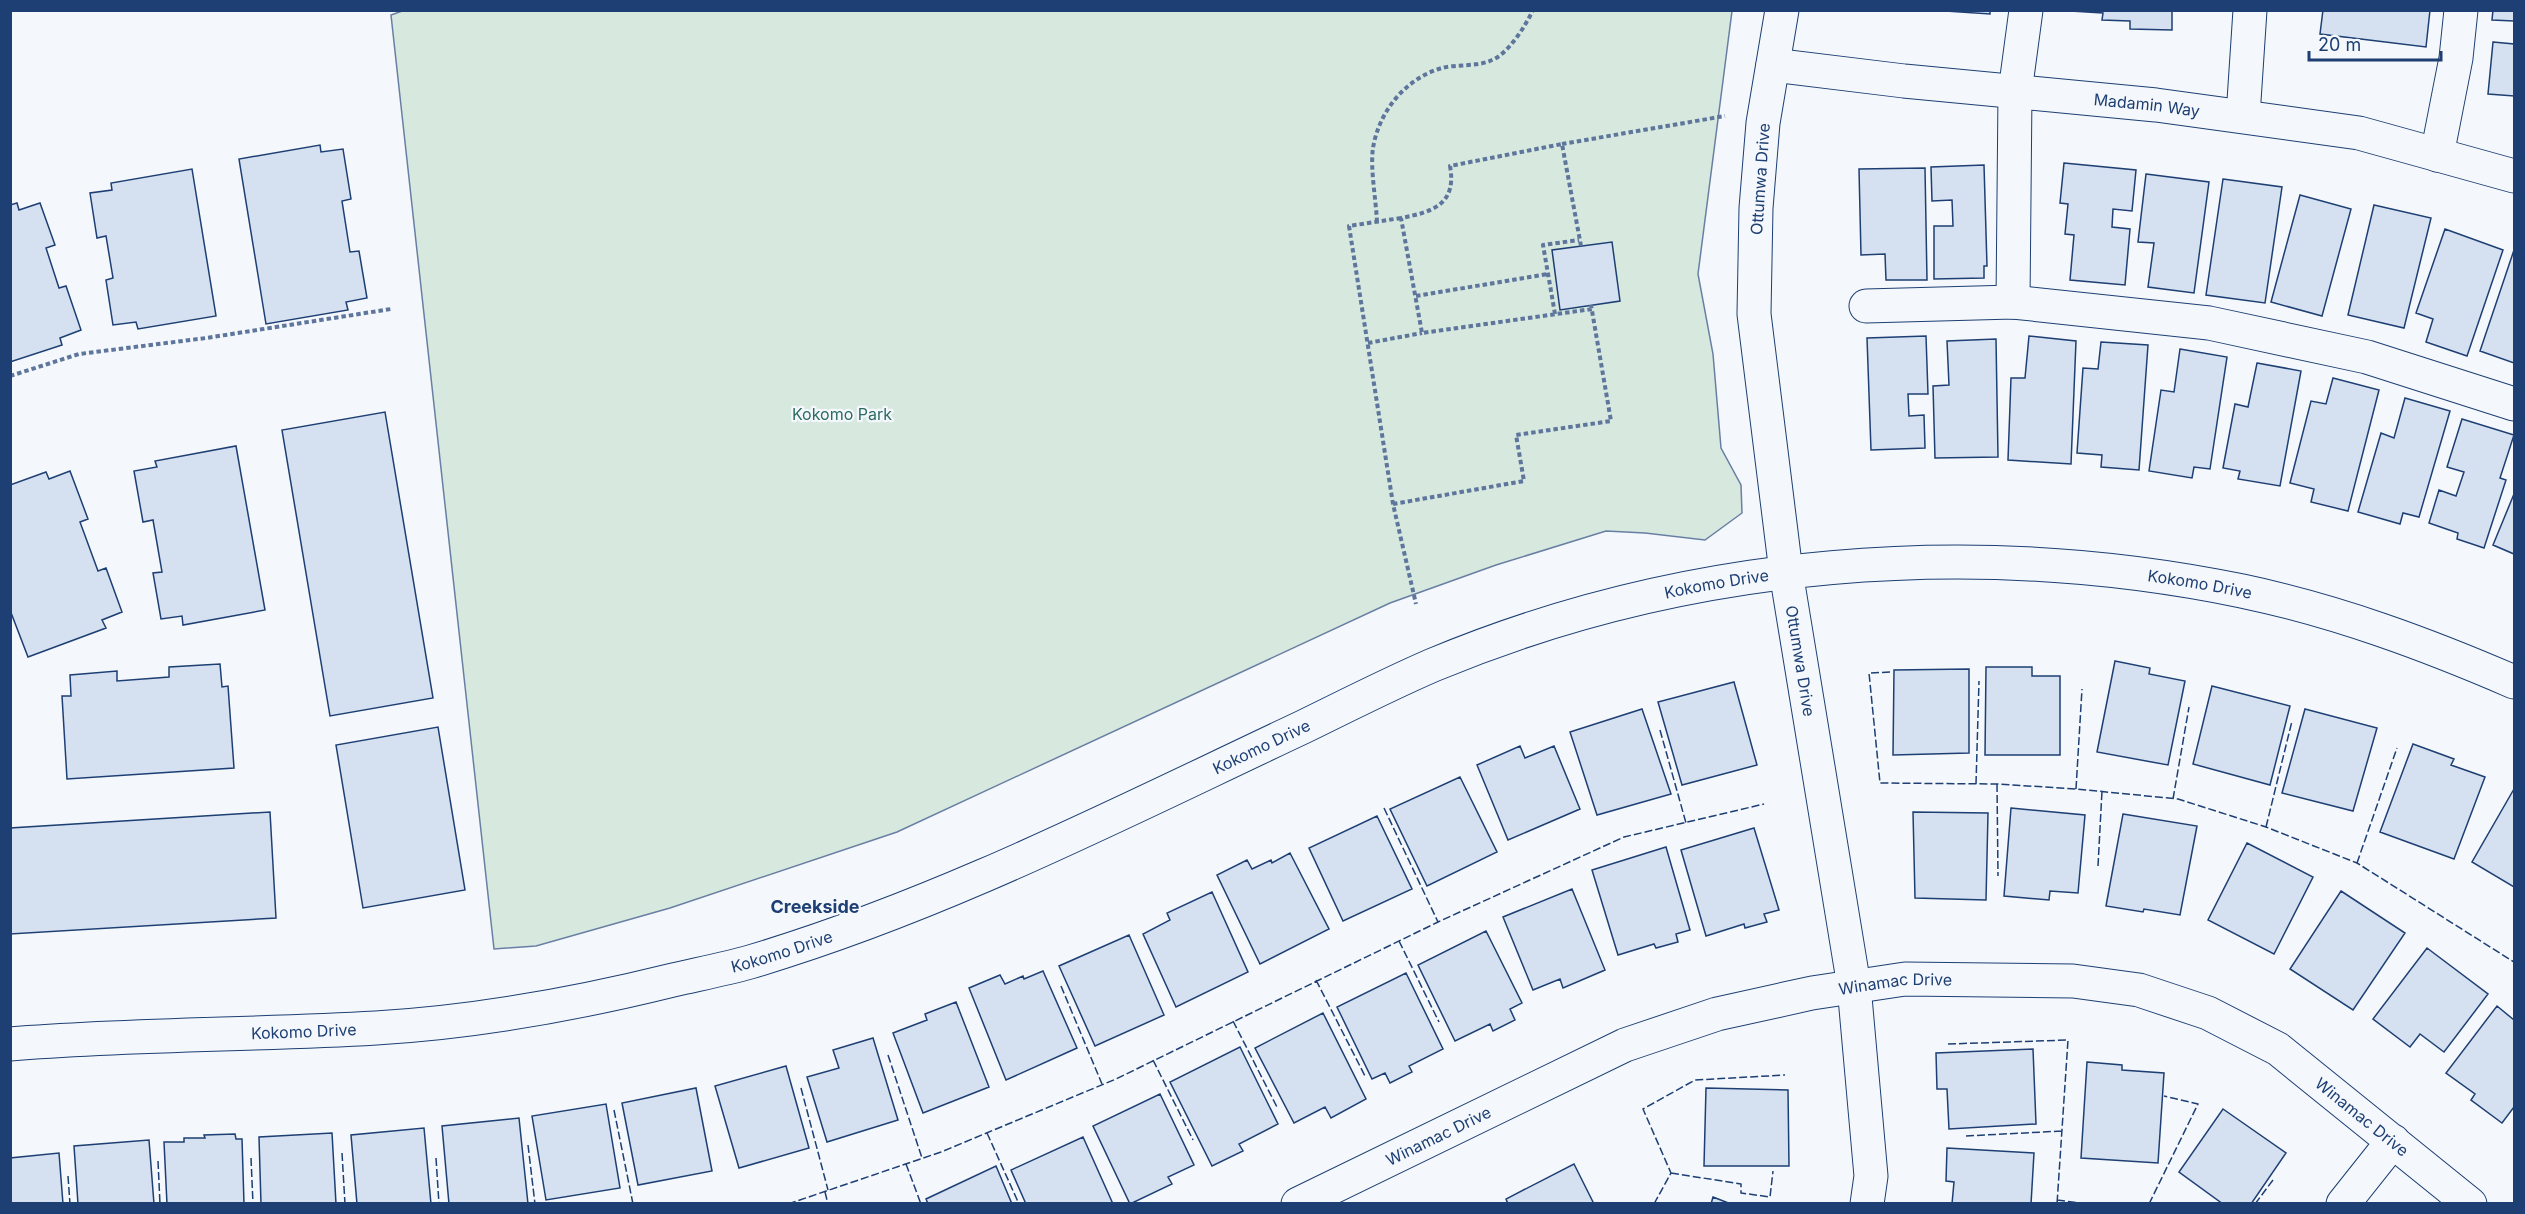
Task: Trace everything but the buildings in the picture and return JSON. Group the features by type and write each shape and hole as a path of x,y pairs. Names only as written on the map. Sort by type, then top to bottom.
{"street":[{"name":"Ottumwa Drive","path":"1782,10 1761,144 1756,208 1754,314 1786,572 1854,986 1862,1098 1871,1176 1867,1203"},
{"path":"2013,302 2015,92 2026,10"},
{"path":"2243,116 2250,10"},
{"path":"2437,155 2456,58 2461,10"},
{"name":"Madamin Way","path":"1773,65 2157,105 2359,133 2514,176"},
{"path":"1866,306 2013,302 2209,323 2367,357 2514,404"},
{"name":"Kokomo Drive","path":"10,1044 76,1039 380,1028 492,1016 601,998 746,963 853,928 992,873 1443,662 1527,631 1655,595 1786,572 1884,563 1982,561 2113,570 2242,591 2337,616 2431,646 2514,682"},
{"name":"Winamac Drive","path":"1298,1203 1625,1046 1717,1014 1854,986 1905,980 2073,981 2139,990 2208,1013 2278,1049 2470,1203"},
{"path":"2343,1203 2392,1141"}],"path":[{"path":"1377,222 1373,149 1379,124 1393,102 1413,80 1441,68 1493,60 1521,31 1533,10"},
{"path":"1416,604 1393,504 1349,226 1429,212 1445,200 1453,181 1450,166 1726,115"},
{"path":"1562,144 1581,246"},
{"path":"1401,218 1422,333"},
{"path":"1555,314 1543,245 1579,240"},
{"path":"1415,296 1548,274"},
{"path":"1368,344 1422,333 1591,307 1611,422 1516,435 1524,481 1393,504"},
{"path":"10,376 79,354 206,338 391,309"}],"green space":[{"name":"Kokomo Park","path":"405,10 1732,11 1698,274 1713,354 1721,448 1741,485 1742,513 1705,540 1606,531 1496,565 1390,603 897,832 670,908 536,946 494,949 391,15"}],"fence":[{"path":"1890,672 1869,673 1880,783 1997,784 2178,799 2266,827 2357,863 2514,962"},
{"path":"1976,784 1979,681"},
{"path":"2076,789 2082,689"},
{"path":"2173,799 2189,707"},
{"path":"2266,827 2292,721"},
{"path":"1660,730 1686,823"},
{"path":"2357,863 2397,748"},
{"path":"1997,784 1998,876"},
{"path":"2098,866 2102,791"},
{"path":"788,1204 941,1152 1116,1079 1438,922 1624,837 1764,804"},
{"path":"1384,808 1438,922"},
{"path":"1399,941 1439,1022"},
{"path":"1316,980 1366,1078"},
{"path":"1061,986 1102,1084"},
{"path":"1233,1021 1278,1109"},
{"path":"1948,1044 2068,1040 2057,1204"},
{"path":"888,1055 922,1158"},
{"path":"1153,1060 1193,1140"},
{"path":"1654,1204 1671,1173 1643,1109 1695,1080 1785,1075"},
{"path":"801,1088 828,1190"},
{"path":"2149,1204 2198,1104 2164,1096"},
{"path":"614,1110 633,1204"},
{"path":"1966,1136 2062,1131"},
{"path":"987,1133 1019,1204"},
{"path":"528,1145 535,1204"},
{"path":"342,1153 345,1204"},
{"path":"251,1158 253,1204"},
{"path":"436,1158 439,1204"},
{"path":"158,1161 160,1204"},
{"path":"906,1164 921,1204"},
{"path":"1671,1173 1741,1184 1741,1193 1770,1197 1773,1171"},
{"path":"68,1176 70,1204"},
{"path":"2255,1204 2273,1180"},
{"path":"825,1192 828,1204"},
{"path":"2057,1200 2087,1204"}],"district":[{"name":"Creekside","path":"815,907"}]}
